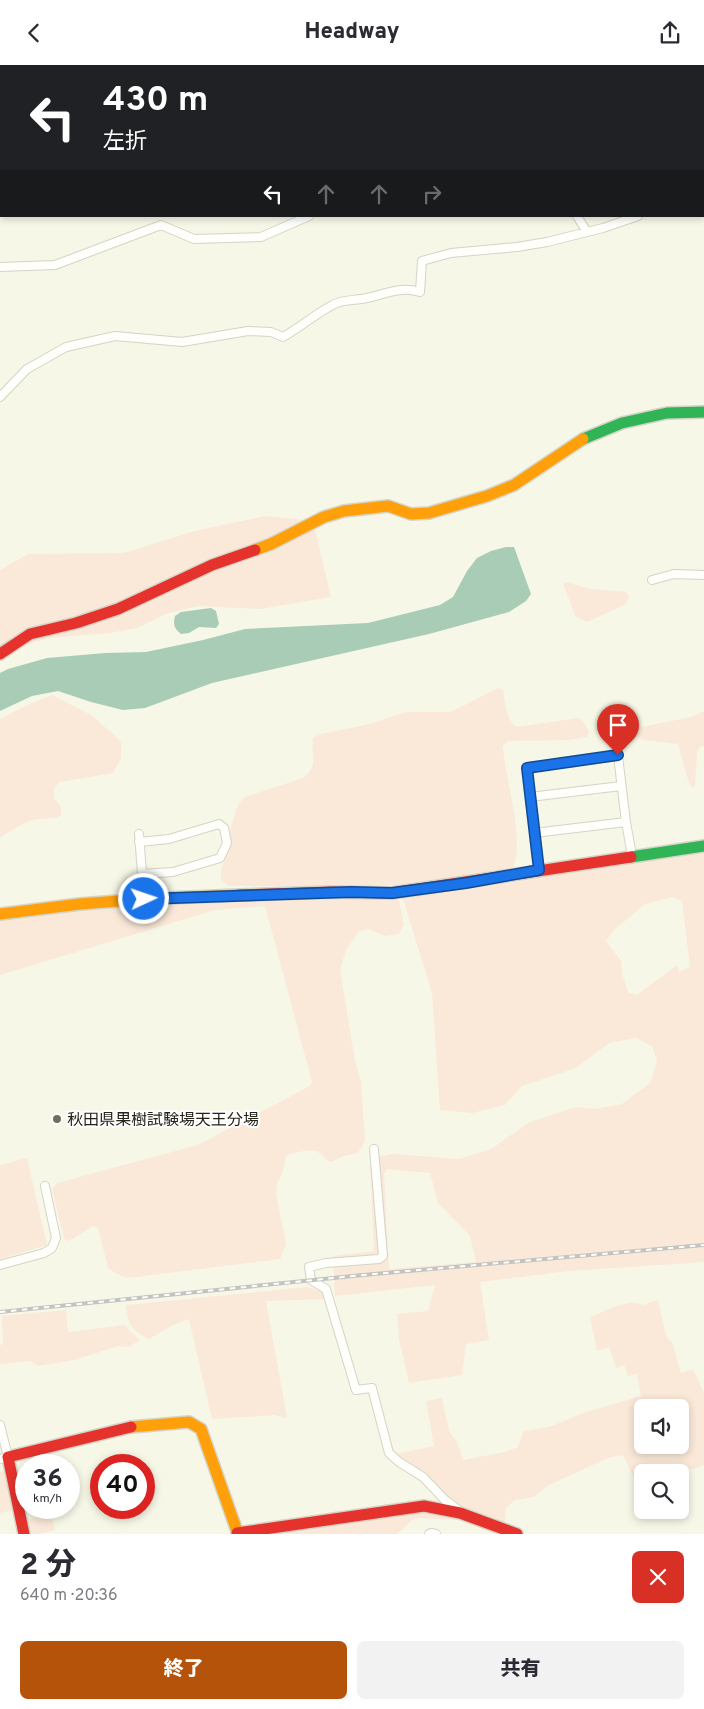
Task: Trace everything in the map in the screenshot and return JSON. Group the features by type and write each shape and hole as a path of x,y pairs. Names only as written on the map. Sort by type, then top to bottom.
{"street":[{"path":"0,267 55,265 161,225 194,239 261,237 307,217"},
{"path":"577,217 587,232"},
{"path":"0,397 28,369 66,347 115,336 182,342 248,331 271,332 283,337 342,300 365,299 389,291 411,289 420,292 422,261 451,253 524,245 587,232 635,217"},
{"path":"0,654 30,634 76,623 133,603 212,565 271,545 324,517 344,511 388,506 412,514 429,513 487,496 514,485 581,440 622,423 667,413 704,411"},
{"path":"652,580 674,575 704,575"},
{"path":"539,870 527,768 618,755 632,856"},
{"path":"530,797 622,786"},
{"path":"534,833 626,822"},
{"path":"142,874 174,872 220,858 227,843 224,828 219,824 169,839 139,838 144,899"},
{"path":"0,914 80,904 144,899 351,892 392,893 704,846"},
{"path":"374,1149 383,1256 379,1259 326,1263 309,1267 311,1280 326,1289 356,1390 372,1388 389,1453 399,1462 423,1477 446,1500 464,1514 492,1530 517,1534"},
{"path":"0,1265 44,1253 52,1248 56,1238 45,1186"},
{"path":"4,1458 126,1427 189,1422 194,1423 201,1429 236,1534 412,1507 436,1507 464,1514"},
{"path":"0,1425 4,1458 24,1534"},
{"path":"429,1534 436,1534"}],"shaded area":[{"path":"266,516 313,521 331,597 260,609 198,606 166,614 137,628 110,633 47,638 18,648 0,661 0,570 28,554 124,553 194,531"},
{"path":"514,547 531,594 526,601 509,612 429,634 212,683 145,708 123,710 58,691 32,696 0,711 0,673 8,669 47,658 146,652 245,629 368,623 440,605 453,597 467,571 477,558 491,551"},
{"path":"565,582 591,589 626,592 629,596 626,604 587,622 576,617 563,584"},
{"path":"211,608 216,611 219,624 216,628 199,627 189,633 181,634 175,628 175,616 181,612"},
{"path":"498,688 503,690 508,716 517,727 578,718 583,721 589,732 587,737 569,740 508,741 503,746 516,824 517,841 513,868 443,881 371,886 228,886 221,879 221,870 230,843 230,831 239,803 245,797 303,778 313,764 313,738 321,734 370,724 406,712 451,712"},
{"path":"52,695 93,716 121,742 121,759 113,773 59,782 54,789 54,798 61,807 61,815 56,818 32,820 0,838 0,719"},
{"path":"704,711 704,746 700,747 697,752 695,786 693,788 689,783 678,744 643,740 635,734 637,728 691,717"},
{"path":"704,853 704,1262 569,1271 480,1282 489,1340 466,1344 462,1375 409,1383 399,1339 397,1314 428,1311 435,1285 335,1296 333,1256 374,1251 370,1159 392,1154 459,1159 491,1149 530,1122 576,1107 595,1109 622,1104 650,1083 657,1061 652,1046 636,1038 609,1043 576,1068 522,1086 505,1105 472,1113 440,1110 432,993 402,896","holes":["672,897 682,901 690,967 679,972 677,965 637,995 629,993 623,977 621,961 606,941 614,930 645,904","387,1169 430,1173 438,1203 470,1236 476,1262 389,1269 384,1174"]},
{"path":"391,897 399,901 404,924 399,934 385,936 369,929 359,931 346,950 340,970 355,1061 361,1082 365,1141 358,1153 344,1156 331,1162 320,1153 312,1150 286,1156 282,1174 277,1183 276,1194 286,1244 280,1259 128,1278 108,1268 98,1228 93,1226 69,1241 64,1239 52,1189 57,1183 198,1145 310,1086 312,1082 265,906 215,910 0,975 0,918 140,902 252,898"},
{"path":"27,1158 47,1245 0,1259 0,1165"},
{"path":"308,1287 323,1291 325,1299 266,1301 287,1418 274,1415 212,1419 189,1319 173,1325 149,1339 138,1333 129,1322 126,1305"},
{"path":"658,1300 666,1336 672,1342 681,1373 693,1369 704,1393 704,1465 692,1470 689,1468 689,1464 634,1464 634,1479 623,1455 608,1458 547,1486 534,1497 515,1500 506,1508 504,1526 467,1512 447,1497 423,1473 394,1454 434,1446 426,1401 442,1398 449,1431 457,1442 463,1460 505,1452 518,1447 523,1432 552,1426 583,1413 641,1396 637,1374 628,1376 624,1365 616,1368 609,1347 597,1351 590,1317 623,1304 637,1303 643,1305"},
{"path":"66,1310 68,1332 126,1325 140,1340 129,1347 119,1346 74,1360 38,1366 31,1361 0,1364 0,1345 3,1344 2,1316"},
{"path":"4,1471 14,1510 0,1513 0,1472"},
{"path":"430,1511 459,1518 459,1520 415,1518 397,1534 265,1534"},
{"path":"52,1519 55,1530 39,1534 29,1534 25,1520"}],"railway":[{"path":"0,1312 363,1275 704,1245"}],"traffic: fast":[{"path":"583,439 622,423 667,413 704,412"},
{"path":"631,857 704,846"}],"traffic: slow":[{"path":"255,550 324,517 344,511 388,506 411,514 429,513 487,496 514,485 583,439"},
{"path":"0,914 80,904 239,895"},
{"path":"131,1427 189,1422 201,1429 238,1534"}],"traffic: jam":[{"path":"0,654 30,634 76,623 118,609 212,565 255,550"},
{"path":"239,895 331,892 392,893 631,857"},
{"path":"24,1534 8,1457 131,1427"},
{"path":"237,1533 424,1506 460,1513 517,1534"}],"place":[{"name":"秋田県果樹試験場天王分場","path":"57,1119"}],"route":[{"path":"144,899 351,892 392,893 466,883 539,870 527,768 618,755"}]}
